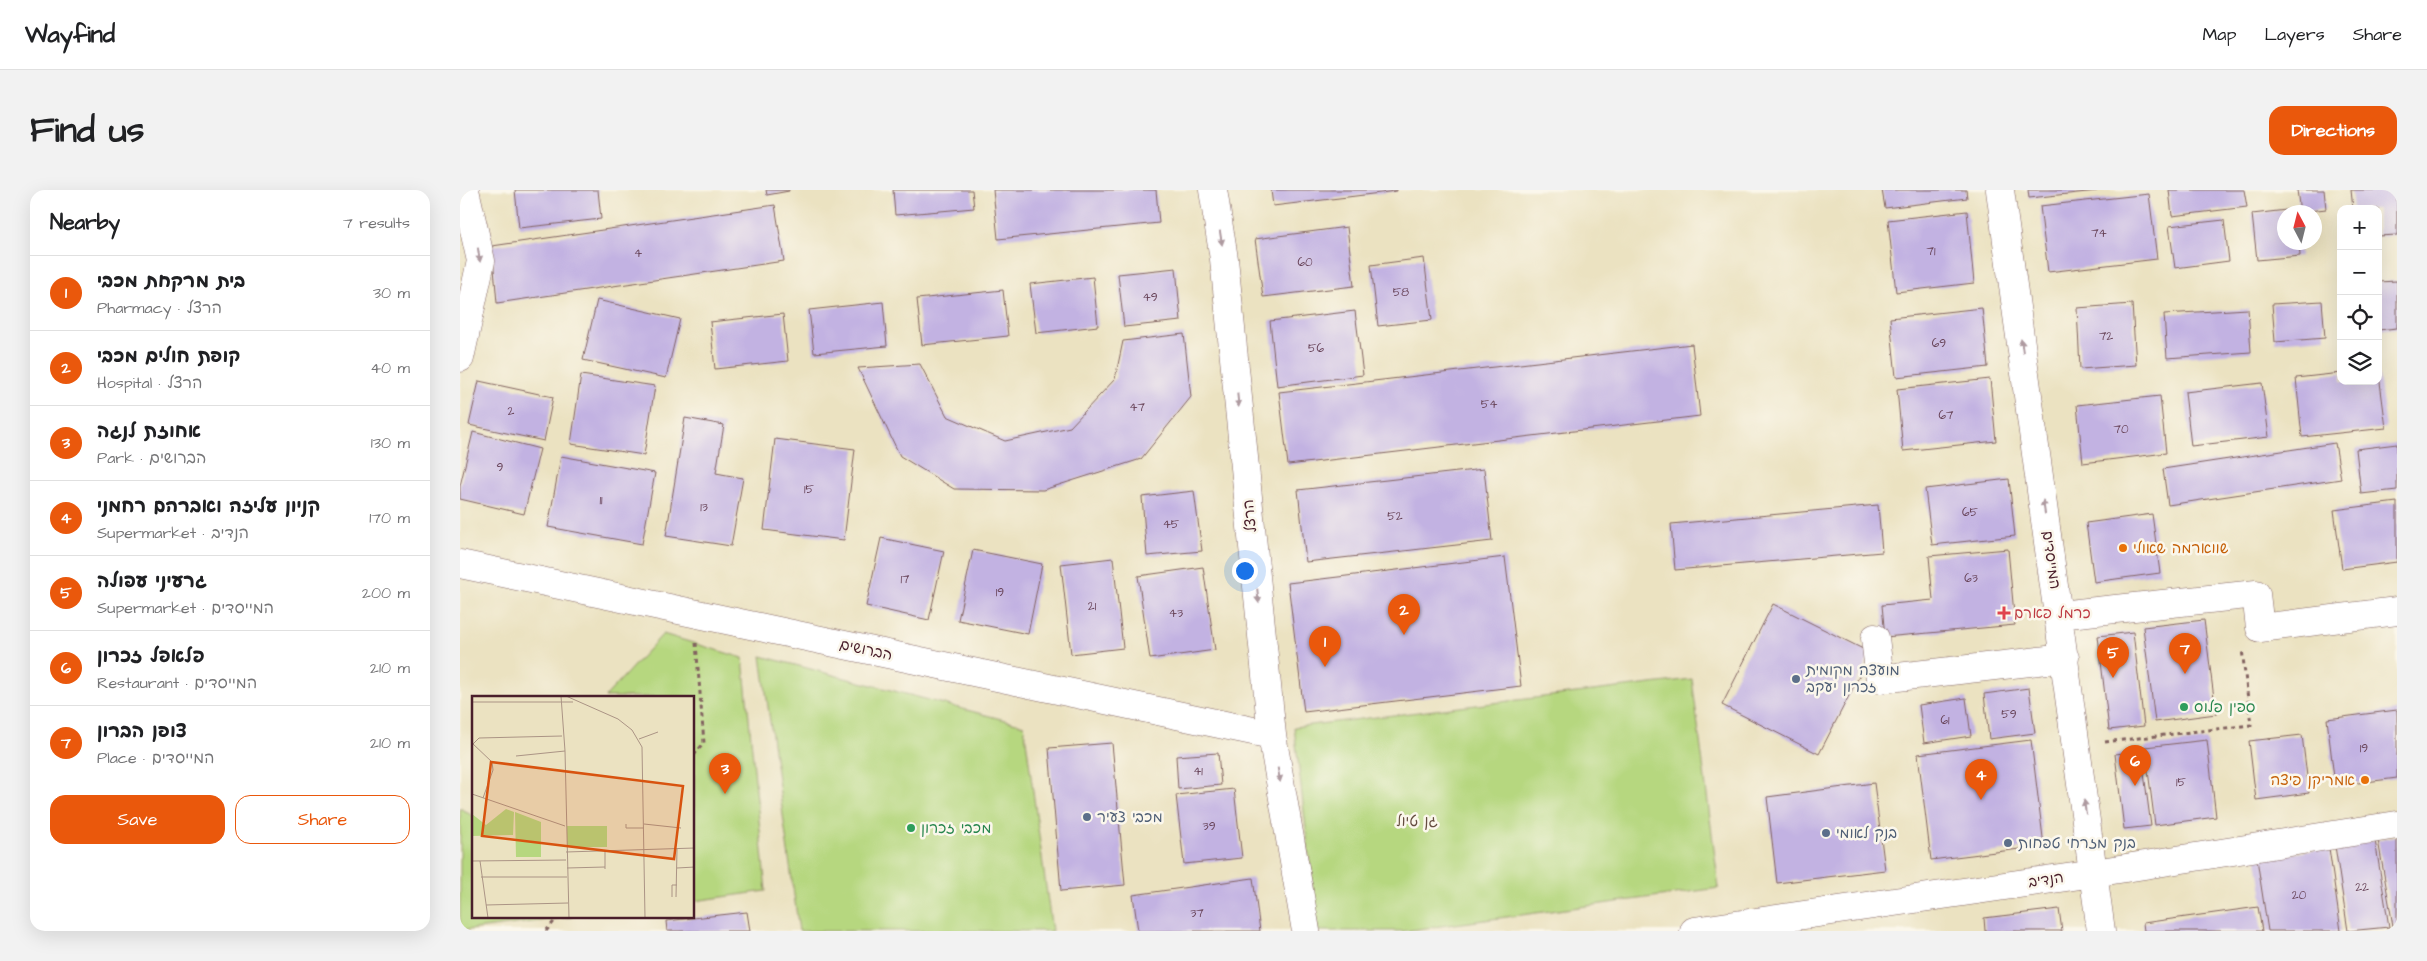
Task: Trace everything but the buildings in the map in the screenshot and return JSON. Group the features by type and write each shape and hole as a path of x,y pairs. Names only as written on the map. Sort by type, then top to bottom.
{"street":[{"path":"460,358 481,261 465,190"},
{"name":"הרצל","path":"1213,190 1224,259 1272,735 1306,931"},
{"name":"המייסדים","path":"2000,190 2101,931"},
{"name":"הברושים","path":"460,564 1272,735"},
{"path":"2059,615 2256,594 2260,628 2397,611"},
{"path":"1875,638 1880,679 2065,658"},
{"name":"הנדיב","path":"1697,931 2094,873 2397,825"}],"path":[{"path":"694,614 704,743 695,755"},
{"path":"2077,745 2251,725 2241,642"},
{"path":"546,931 557,918"}],"green space":[{"path":"663,634 743,658 766,891 695,901 695,696 606,696"},
{"name":"מכבי זכרון","path":"761,656 1024,725 1052,931 799,931"},
{"name":"גן טיול","path":"1692,679 1719,888 1404,931 1318,931 1294,727"},
{"path":"460,808 472,816 472,918 564,918 460,931"}],"place":[{"name":"שווארמה שאולי","path":"2123,548"},
{"name":"כרמל פארם","path":"2004,613"},
{"name":"קופת חולים מכבי","path":"1404,635"},
{"name":"בית מרקחת מכבי","path":"1325,667"},
{"name":"צופן הברון","path":"2185,674"},
{"name":"גרעיני עפולה","path":"2113,678"},
{"name":"מועצה מקומית זכרון יעקב","path":"1796,679"},
{"name":"ספין פלוס","path":"2184,707"},
{"name":"אמריקן פיצה","path":"2365,780"},
{"name":"פלאפל זכרון","path":"2135,786"},
{"name":"אחוזת לנגה","path":"725,794"},
{"name":"קניון עליזה ואברהם רחמני","path":"1981,800"},
{"name":"מכבי צעיר","path":"1087,817"},
{"name":"מכבי זכרון","path":"911,828"},
{"name":"בנק לאומי","path":"1826,833"},
{"name":"בנק מזרחי טפחות","path":"2008,843"}]}
